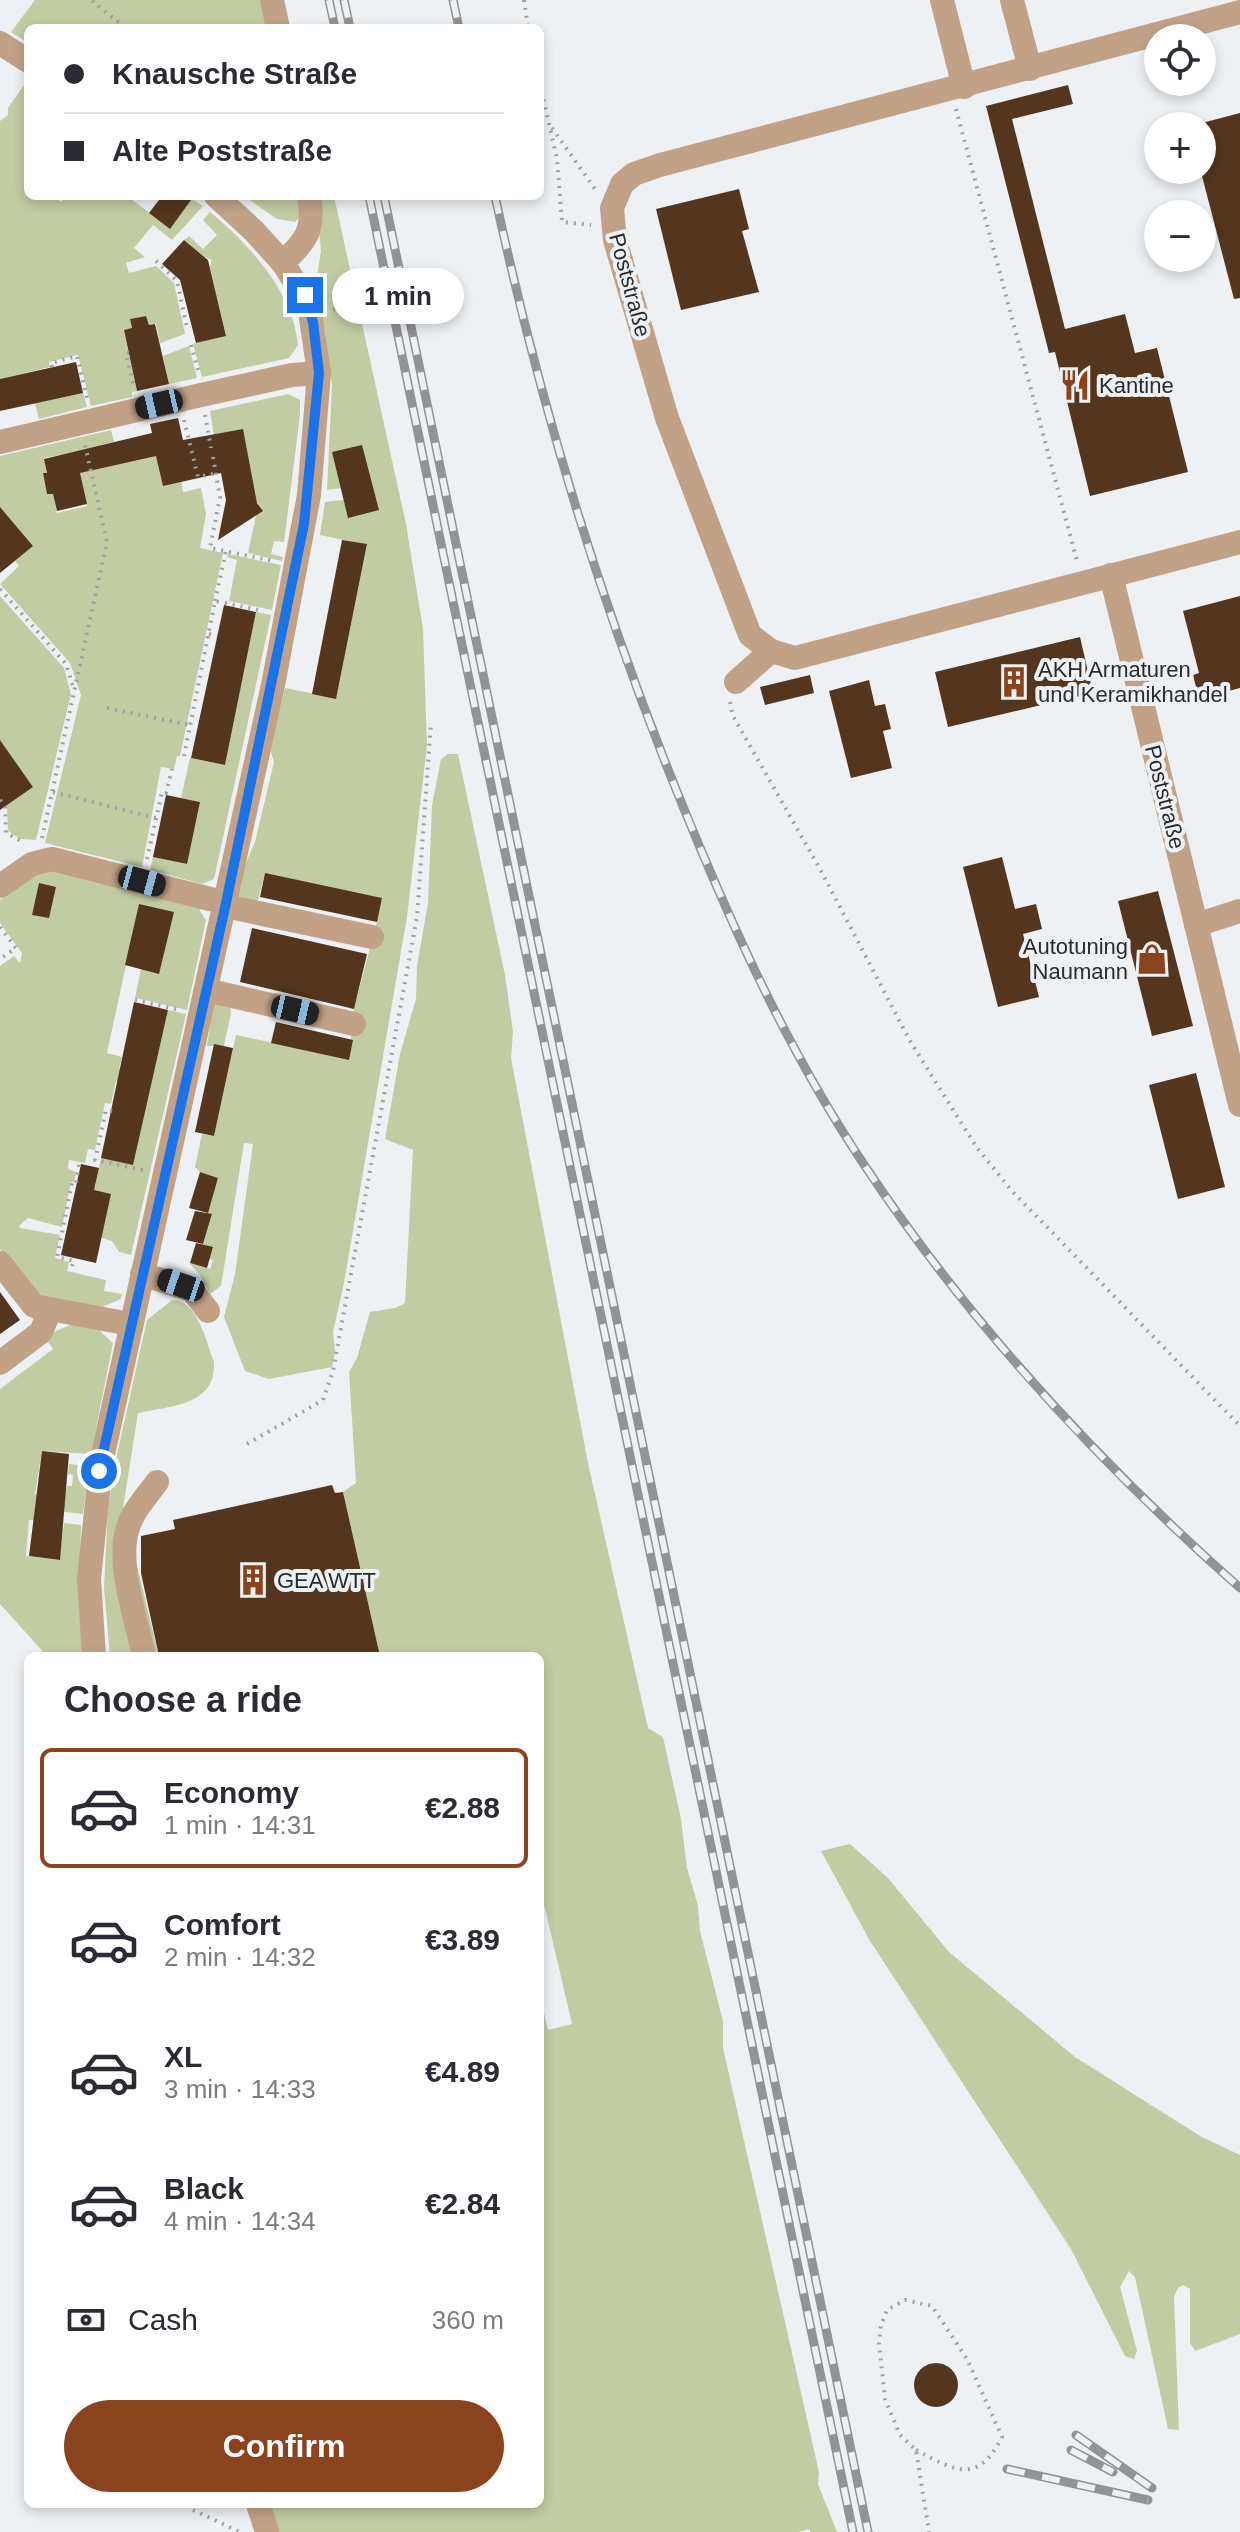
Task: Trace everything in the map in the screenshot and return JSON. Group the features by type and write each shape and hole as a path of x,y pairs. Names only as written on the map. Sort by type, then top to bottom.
{"street":[{"path":"272,0 277,24"},
{"path":"942,0 958,88"},
{"path":"1012,0 1030,69"},
{"name":"Poststraße","path":"771,651 750,635 667,418 615,240 613,218 622,184 634,174 660,165 1240,12"},
{"path":"0,43 24,58"},
{"path":"94,1652 89,1579 101,1463 225,904 309,495 319,373 305,295 283,263 220,200"},
{"path":"283,263 308,237 312,210 310,200"},
{"path":"0,442 179,400 204,403 292,375 319,373"},
{"path":"736,682 771,651 795,658 1240,542"},
{"name":"Poststraße","path":"1111,575 1240,1105"},
{"path":"0,886 44,859 64,861 225,904 372,937"},
{"path":"1196,925 1240,911"},
{"path":"206,990 354,1024"},
{"path":"0,1263 34,1306 130,1324"},
{"path":"142,1274 192,1290 208,1311"},
{"path":"0,1363 41,1332 50,1310"},
{"path":"143,1652 129,1588 125,1539 136,1510 157,1482"},
{"path":"259,2508 267,2532"}],"path":[{"path":"524,0 527,24"},
{"path":"92,1 121,24"},
{"path":"958,88 1083,583"},
{"path":"544,101 557,159 562,222 613,218"},
{"path":"550,126 613,218"},
{"path":"156,261 179,280 187,328"},
{"path":"311,315 364,303"},
{"path":"191,345 211,448"},
{"path":"129,353 126,353 140,409"},
{"path":"44,859 41,843 107,542 77,356 51,363 52,367"},
{"path":"179,400 198,477 216,473"},
{"path":"213,457 220,497 210,548 296,566"},
{"path":"184,756 226,551"},
{"path":"0,589 66,664 75,693"},
{"path":"215,601 286,616"},
{"path":"209,634 217,636"},
{"path":"736,682 729,697 733,716 820,869 910,1041 977,1148 1012,1191 1240,1426"},
{"path":"107,708 198,724"},
{"path":"247,1444 323,1400 333,1371 417,917 431,723"},
{"path":"142,881 161,808 162,792 166,793 172,769"},
{"path":"53,792 156,818"},
{"path":"0,800 5,807 8,835"},
{"path":"0,927 16,948 0,959"},
{"path":"135,1000 200,1015"},
{"path":"112,1111 106,1110 103,1137 95,1160 165,1175"},
{"path":"72,1266 74,1261 57,1257 79,1165"},
{"path":"916,2450 940,2464 959,2469 980,2468 990,2459 1002,2437 967,2359 932,2306 905,2300 887,2310 879,2343 885,2399 900,2435 916,2450 929,2532"},
{"path":"193,2510 240,2532"}],"green space":[{"path":"35,0 265,0 269,24 24,24 24,40 11,32"},
{"path":"24,85 24,200 132,200 170,228 191,200 203,206 172,240 153,225 134,248 145,257 126,263 129,273 156,266 174,283 185,334 160,343 156,324 149,325 146,316 130,319 132,329 124,331 137,391 132,392 132,397 91,406 78,355 49,362 50,367 0,379 0,121 8,115 8,108"},
{"path":"250,200 302,200 299,218 295,222 277,219"},
{"path":"315,200 335,200 406,524 423,629 427,745 407,917 333,1332 335,1352 332,1367 269,1379 245,1371 224,1317 235,1274 253,1144 244,1143 221,1286 210,1294 189,1263 210,1269 213,1260 209,1259 212,1248 203,1245 212,1215 207,1214 218,1178 195,1167 202,1134 214,1136 236,1035 349,1059 354,1008 377,922 265,873 257,903 237,902 274,762 270,749 285,688 336,698 367,545 320,535 325,502 351,499 349,487 327,490 332,386 325,329 315,288 321,251"},
{"path":"210,212 240,239 279,288 288,306 298,345 289,358 202,377 193,344 226,335 210,267 212,260 184,240 189,236 203,249 217,235 203,220"},
{"path":"189,346 197,378 169,384 163,356"},
{"path":"83,393 87,407 39,419 35,403"},
{"path":"288,394 300,400 300,415 284,542 274,541 271,554 283,557 282,561 248,553 256,515 261,508 214,435 210,411"},
{"path":"111,430 114,442 91,448 156,456 181,481 183,492 201,488 206,514 200,548 223,553 180,756 177,756 174,769 161,767 142,867 45,843 81,695 70,663 0,584 19,566 15,561 33,546 0,507 0,456","holes":["75,452 87,506 57,513 53,494 47,494 44,458"]},
{"path":"228,554 281,565 272,610 229,601 237,560 227,557"},
{"path":"0,596 64,668 71,694 36,840 20,839 8,831 7,805 33,787 0,740"},
{"path":"256,612 271,615 214,879 202,884 150,870 153,857 186,864 200,802 181,798 190,758 225,765"},
{"path":"448,754 458,754 505,975 513,1032 511,1058 588,1463 648,1728 663,1737 681,1819 687,1868 698,1906 700,1931 723,2021 723,2048 819,2472 818,2484 837,2532 810,2532 810,2529 799,2532 276,2532 269,2508 544,2508 544,2013 548,2030 572,2024 544,1904 544,1652 379,1652 343,1492 356,1483 349,1372 357,1358 370,1312 405,1303 413,1150 385,1139 400,1054 416,999 417,966 428,903 432,805 441,759"},
{"path":"48,866 201,906 200,911 206,920 187,1010 135,998 141,969 159,973 173,913 139,905 107,1053 122,1057 119,1068 132,1071 129,1083 116,1081 111,1104 105,1103 95,1150 88,1149 85,1163 69,1160 68,1169 76,1172 62,1227 28,1218 19,1226 60,1235 55,1258 69,1262 67,1271 106,1280 104,1291 122,1294 121,1299 95,1310 40,1301 0,1249 0,966 14,956 20,963 22,953 0,923 0,900"},
{"path":"214,997 230,1001 231,1013 224,1046 207,1046"},
{"path":"168,1010 186,1014 131,1255 119,1252 112,1241 101,1238 94,1190 101,1158 153,1075"},
{"path":"172,1300 188,1307 200,1324 214,1362 213,1377 199,1396 189,1401 138,1413 123,1508 158,1652 110,1652 104,1588 108,1507 147,1320"},
{"path":"73,1324 99,1330 113,1343 91,1454 42,1451 35,1494 64,1497 67,1486 72,1486 73,1475 68,1474 69,1464 89,1466 83,1514 40,1509 38,1520 29,1520 26,1556 59,1560 64,1523 81,1525 84,1652 43,1652 0,1604 0,1389 53,1349 44,1336"},
{"path":"850,1844 888,1878 949,1952 1075,2057 1200,2136 1240,2155 1240,2334 1195,2351 1190,2343 1190,2289 1183,2285 1178,2288 1174,2297 1179,2430 1168,2429 1135,2277 1129,2271 1120,2287 1137,2351 1134,2359 1125,2356 1071,2249 870,1941 821,1851"}],"building":[{"path":"1068,85 1073,104 1012,119 1065,329 1125,314 1135,353 1157,348 1188,472 1090,496 1055,352 1049,353 986,106"},
{"path":"1240,113 1240,298 1234,299 1216,230 1216,200 1208,200 1204,184 1216,184 1216,119"},
{"path":"739,189 749,229 742,231 759,292 681,310 656,209"},
{"path":"159,200 191,200 170,229 149,213"},
{"path":"184,240 208,260 226,336 196,343 180,280 162,264"},
{"path":"146,316 149,325 155,324 169,384 137,391 124,330 132,328 130,319"},
{"path":"76,362 83,393 0,411 0,379"},
{"path":"178,418 183,440 243,429 257,503 263,511 218,540 226,500 221,473 163,486 156,456 80,473 87,504 57,511 53,494 47,494 44,459 152,433 150,424"},
{"path":"362,445 379,510 348,518 332,452"},
{"path":"0,507 33,546 0,573"},
{"path":"342,540 367,544 336,699 312,694"},
{"path":"1240,596 1240,688 1199,699 1193,675 1199,673 1183,611"},
{"path":"224,605 256,612 225,765 191,758"},
{"name":"AKH Armaturen und Keramikhandel","path":"1080,637 1093,693 948,727 935,672"},
{"path":"810,675 814,693 765,705 760,687"},
{"path":"869,680 875,706 885,704 891,729 883,731 892,768 851,778 829,691"},
{"path":"0,740 33,787 0,810"},
{"path":"166,795 200,802 187,864 153,857"},
{"path":"1002,857 1015,909 1036,904 1042,929 1023,934 1039,997 998,1007 963,867"},
{"path":"265,873 382,898 377,922 260,897"},
{"path":"39,883 56,887 49,918 32,915"},
{"path":"1158,891 1193,1026 1152,1036 1118,901"},
{"path":"139,904 174,912 159,974 125,965"},
{"path":"252,928 367,954 354,1009 240,982"},
{"path":"134,1002 168,1010 133,1165 101,1158"},
{"path":"276,1022 353,1040 349,1060 271,1043"},
{"path":"214,1044 233,1048 214,1136 195,1132"},
{"path":"1196,1073 1225,1187 1178,1199 1149,1085"},
{"path":"81,1164 99,1168 94,1190 111,1194 96,1263 61,1255"},
{"path":"200,1172 218,1178 208,1213 189,1208"},
{"path":"195,1211 212,1214 203,1244 186,1240"},
{"path":"196,1243 213,1247 207,1268 190,1263"},
{"path":"0,1292 20,1320 0,1334"},
{"path":"42,1451 69,1454 60,1560 29,1556"},
{"name":"GEA WTT","path":"332,1485 335,1493 343,1492 379,1652 158,1652 141,1573 141,1536 175,1529 173,1520"},
{"path":"936,2363 952,2369 958,2385 952,2401 936,2407 920,2401 914,2385 920,2369"}],"railway":[{"path":"329,0 334,24"},
{"path":"344,0 349,24"},
{"path":"453,0 458,24"},
{"path":"370,200 853,2532"},
{"path":"385,200 868,2532"},
{"path":"496,200 554,435 630,668 708,866 768,998 814,1084 905,1224 993,1336 1087,1441 1240,1588"},
{"path":"1076,2435 1152,2488"},
{"path":"1071,2450 1113,2472"},
{"path":"1007,2469 1148,2500"}],"place":[{"name":"Kantine","path":"1075,385"},
{"name":"AKH Armaturen und Keramikhandel","path":"1014,682"},
{"name":"Autotuning Naumann","path":"1152,959"},
{"name":"GEA WTT","path":"253,1580"}],"route":[{"path":"99,1471 226,903 304,524 319,373 313,322 305,295"}]}
